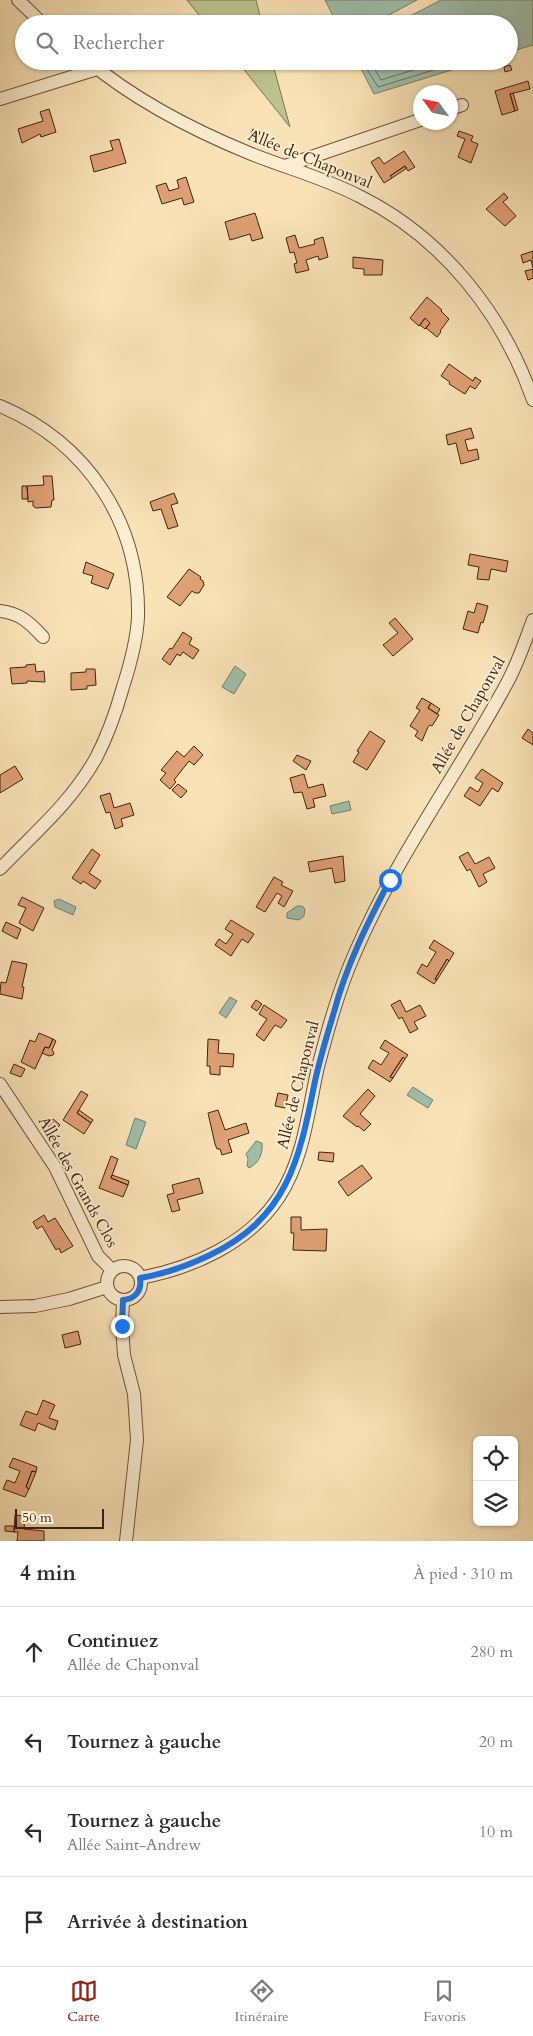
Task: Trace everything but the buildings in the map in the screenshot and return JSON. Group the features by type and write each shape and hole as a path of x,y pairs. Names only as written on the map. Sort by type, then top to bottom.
{"street":[{"path":"18,0 34,15"},
{"path":"0,99 79,70"},
{"name":"Allée de Chaponval","path":"100,70 149,103 195,127 248,152 328,181 362,197 392,214 421,236 464,279 483,302 514,353 533,400"},
{"path":"286,166 413,122"},
{"path":"0,406 16,413 58,440 85,466 110,500 121,523 135,567 138,619 131,662 118,704 95,759 72,793 50,820 0,869"},
{"path":"0,611 10,612 27,620 43,637"},
{"name":"Allée de Chaponval","path":"140,1278 188,1265 226,1247 256,1225 279,1198 295,1164 334,1009 354,954 390,880 507,683 533,620"},
{"name":"Allée des Grands Clos","path":"0,1084 54,1167 98,1256 112,1270"},
{"path":"120,1266 130,1267 135,1270 140,1278 140,1289 137,1294 128,1299 123,1300 113,1296 107,1287 108,1277 112,1270 120,1266"},
{"path":"0,1308 35,1306 107,1287"},
{"path":"123,1300 124,1355 134,1394 137,1440 126,1541"}],"green space":[{"path":"187,0 256,0 260,15 199,15"},
{"path":"244,70 274,70 290,127"}],"water":[{"path":"325,0 417,0 389,15 332,15"},
{"path":"441,0 533,0 533,45 518,49 518,15 412,15"},
{"path":"362,70 452,70 374,94"},
{"path":"235,666 246,674 234,694 222,687"},
{"path":"349,801 351,810 332,814 330,806"},
{"path":"59,899 76,907 73,915 55,907 54,901"},
{"path":"297,906 302,906 305,909 304,916 299,920 287,918 287,913"},
{"path":"230,997 237,1001 226,1018 219,1013"},
{"path":"413,1087 433,1100 428,1108 407,1095"},
{"path":"135,1118 146,1122 136,1149 126,1145"},
{"path":"256,1141 262,1143 262,1151 258,1161 249,1168 247,1166 248,1159 246,1154"}],"route":[{"path":"122,1326 123,1300 137,1294 141,1284 140,1278 188,1265 226,1247 256,1225 279,1198 295,1164 334,1009 354,954 390,880"}]}
